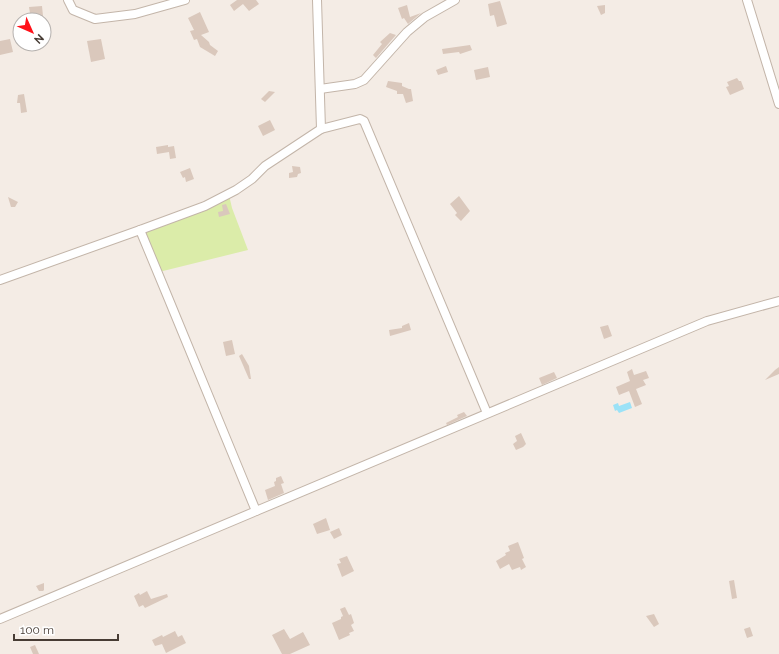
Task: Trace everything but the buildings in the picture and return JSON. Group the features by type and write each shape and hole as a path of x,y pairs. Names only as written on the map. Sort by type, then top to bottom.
{"street":[{"path":"68,0 74,10 95,19 135,14 185,0"},
{"path":"316,0 318,83 320,89 321,129"},
{"path":"320,89 355,84 364,80 408,32 425,17 455,0"},
{"path":"747,0 779,104"},
{"path":"0,280 199,208 236,190 252,179 265,166 321,129 360,119 364,121 487,413"},
{"path":"140,230 256,511"},
{"path":"0,619 707,321 779,301"}],"green space":[{"path":"229,195 232,208 248,250 159,272 144,232"}],"water":[{"path":"630,402 632,408 619,413 617,410 615,411 613,405 618,403 619,406"}]}
